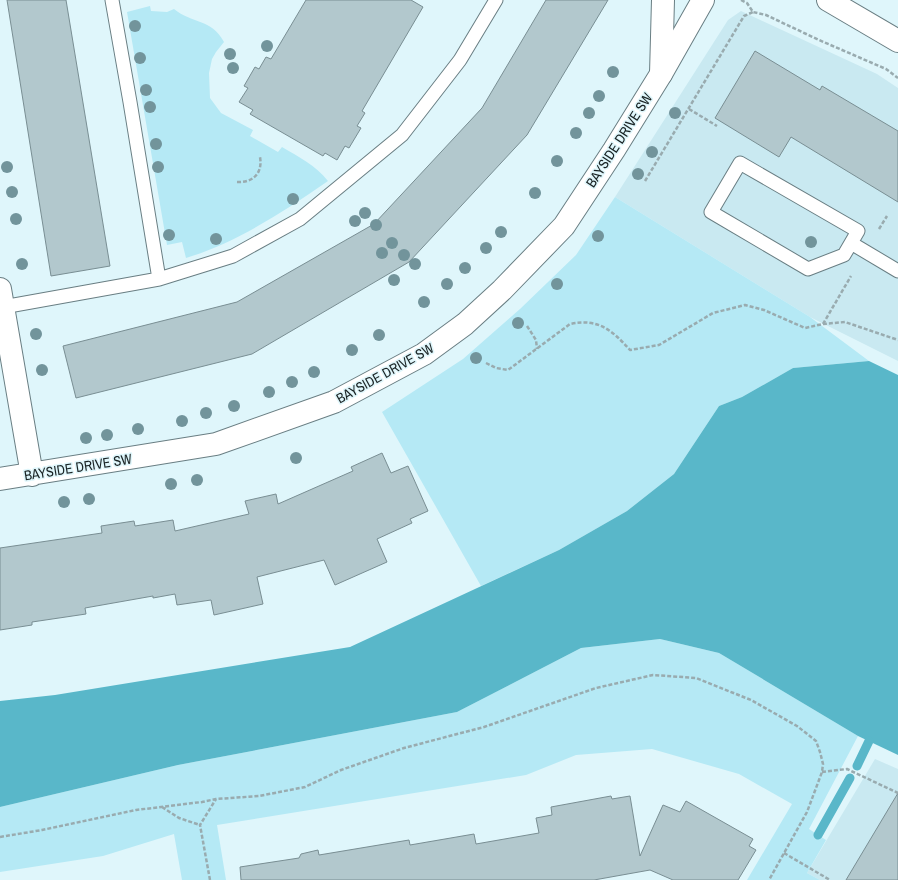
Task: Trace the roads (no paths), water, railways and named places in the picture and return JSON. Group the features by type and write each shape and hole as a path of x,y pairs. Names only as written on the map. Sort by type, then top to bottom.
{"street":[{"path":"661,74 663,0"},
{"name":"BAYSIDE DRIVE SW","path":"0,479 216,444 334,402 424,354 466,324 497,295 564,226 614,150 661,74 703,0"},
{"path":"828,0 898,41"},
{"path":"2,298 32,474"}],"lane":[{"path":"112,0 159,279"},
{"path":"2,298 159,279 233,256 300,219 402,135 460,60 496,0"},
{"path":"879,30 898,45"},
{"path":"740,163 858,231 851,243 844,255 808,269 711,212 740,163"},
{"path":"851,243 898,271"}],"waterway":[{"path":"857,766 869,741"},
{"path":"818,835 850,778"}]}
